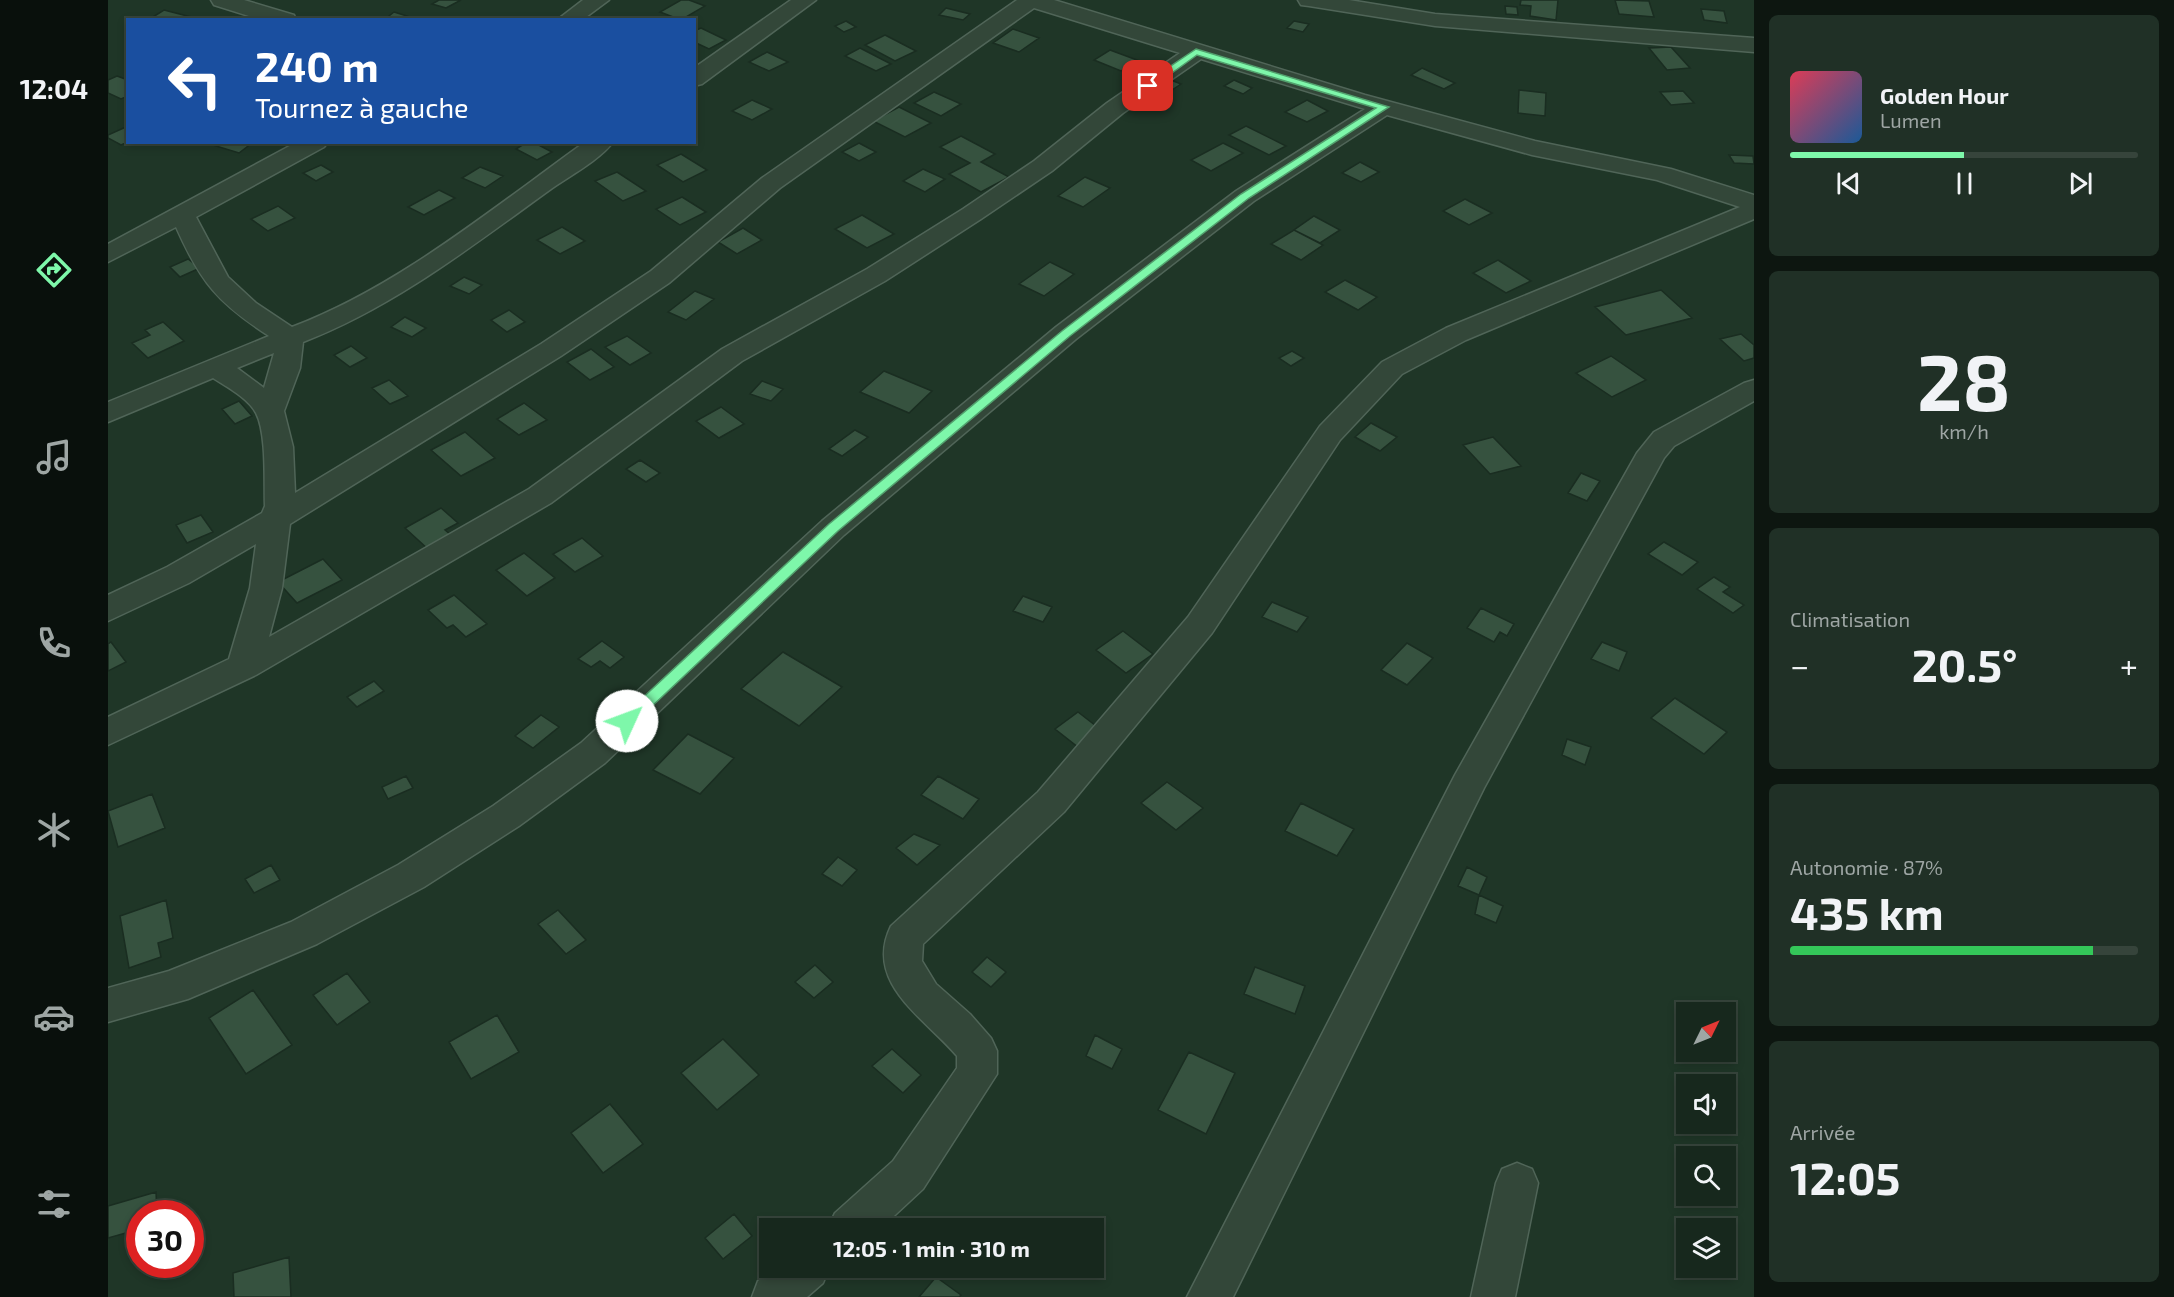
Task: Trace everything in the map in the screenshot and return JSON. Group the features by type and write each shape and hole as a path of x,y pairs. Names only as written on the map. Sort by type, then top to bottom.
{"street":[{"path":"222,0 280,18"},
{"path":"570,18 597,0"},
{"path":"696,78 805,0"},
{"path":"108,609 178,574 275,519 541,356 660,277 771,183 1032,0 1196,52 1384,107 1532,148 1662,174 1754,203"},
{"path":"1309,0 1435,20 1754,45"},
{"path":"108,732 244,666 419,568 540,496 732,355 876,274 972,214 1043,166 1115,108 1196,52"},
{"path":"108,1005 174,987 304,933 411,876 506,816 593,753 833,528 1066,333 1245,196 1384,107"},
{"path":"108,254 312,144"},
{"path":"108,413 216,366 331,322 416,274 598,144"},
{"path":"861,1218 908,1176 958,1098 977,1074 977,1051 956,1026 922,996 902,963 905,937 1051,801 1200,625 1330,433 1392,368 1447,338 1754,210"},
{"path":"182,214 211,272 219,282 256,316 290,338"},
{"path":"270,411 286,368 290,338"},
{"path":"216,366 253,393 270,411 278,447 280,506 275,519 266,588 244,666"},
{"path":"1209,1297 1468,785 1652,453 1664,439 1754,389"},
{"path":"1493,1297 1518,1183"},
{"path":"774,1297 796,1278"}],"building":[{"path":"439,0 461,0 446,8 432,4"},
{"path":"681,0 689,0 705,6 684,18 676,18 660,12"},
{"path":"1521,0 1558,0 1556,20 1530,16 1531,6 1520,5"},
{"path":"1615,0 1649,1 1654,17 1619,14"},
{"path":"1505,6 1517,7 1518,15 1506,14"},
{"path":"946,8 970,14 963,20 939,15"},
{"path":"1701,9 1724,11 1727,23 1704,20"},
{"path":"164,10 195,18 151,18"},
{"path":"394,12 407,16 404,18 386,18"},
{"path":"846,21 856,27 844,32 835,26"},
{"path":"1294,21 1309,24 1303,32 1287,28"},
{"path":"701,28 726,40 709,49 696,43 696,30"},
{"path":"1013,29 1039,38 1019,52 993,43"},
{"path":"885,35 916,51 895,61 865,45"},
{"path":"1671,47 1690,68 1667,70 1649,48"},
{"path":"860,48 891,64 876,71 845,56"},
{"path":"1110,50 1137,60 1121,71 1094,60"},
{"path":"767,52 788,62 769,71 749,62"},
{"path":"1422,68 1455,83 1444,89 1411,75"},
{"path":"117,76 126,79 126,97 121,99 108,93 108,80"},
{"path":"1166,78 1181,84 1157,100 1142,93"},
{"path":"1234,80 1252,88 1243,94 1224,86"},
{"path":"1519,90 1546,93 1545,116 1518,113"},
{"path":"1683,91 1694,103 1671,105 1660,92"},
{"path":"934,92 961,104 941,116 914,103"},
{"path":"752,100 772,109 752,120 732,111"},
{"path":"1307,100 1328,111 1307,122 1285,112"},
{"path":"899,107 931,123 905,137 873,121"},
{"path":"1246,126 1286,146 1269,155 1229,135"},
{"path":"126,127 126,143 121,145 108,138 108,135"},
{"path":"961,136 995,154 981,162 1009,177 981,192 949,174 970,163 940,147"},
{"path":"859,143 876,152 859,161 842,152"},
{"path":"1223,143 1243,153 1211,171 1191,160"},
{"path":"218,144 251,144 239,153 216,146"},
{"path":"524,144 537,144 552,152 537,160 516,149"},
{"path":"681,154 707,170 683,182 657,165"},
{"path":"1729,155 1753,156 1754,164 1734,163"},
{"path":"1360,162 1379,172 1361,182 1342,173"},
{"path":"321,165 333,172 316,181 303,173"},
{"path":"480,167 503,176 485,188 462,178"},
{"path":"923,169 945,179 925,192 903,181"},
{"path":"617,172 646,191 623,201 595,181"},
{"path":"1085,177 1110,188 1083,207 1058,196"},
{"path":"439,190 455,198 424,215 408,207"},
{"path":"682,197 706,212 680,225 656,209"},
{"path":"1465,199 1492,213 1469,225 1443,211"},
{"path":"278,206 295,218 268,231 251,219"},
{"path":"862,215 894,234 867,248 835,229"},
{"path":"1314,216 1340,230 1320,243 1294,230"},
{"path":"562,227 585,241 560,254 537,240"},
{"path":"743,228 762,240 737,254 718,242"},
{"path":"1294,230 1323,245 1301,260 1271,244"},
{"path":"188,259 200,268 180,277 170,267"},
{"path":"1498,260 1531,281 1506,293 1473,273"},
{"path":"1050,262 1074,274 1044,296 1019,284"},
{"path":"464,277 482,285 469,294 450,286"},
{"path":"1345,280 1377,297 1358,310 1325,292"},
{"path":"1661,290 1692,318 1626,335 1595,307"},
{"path":"695,291 714,299 686,320 668,312"},
{"path":"509,310 525,322 507,332 491,320"},
{"path":"405,317 426,328 412,337 391,327"},
{"path":"163,322 184,341 148,358 132,343 150,335 145,330"},
{"path":"1741,334 1754,345 1754,358 1744,361 1720,339"},
{"path":"627,336 651,353 630,365 605,347"},
{"path":"351,346 367,358 350,367 334,355"},
{"path":"591,349 614,367 590,380 567,362"},
{"path":"1292,351 1304,358 1291,366 1279,358"},
{"path":"1611,356 1646,380 1612,397 1576,373"},
{"path":"884,371 932,391 909,413 860,392"},
{"path":"389,380 408,396 390,404 372,388"},
{"path":"762,381 783,389 771,401 750,394"},
{"path":"239,401 252,416 235,424 222,409"},
{"path":"524,403 547,420 519,435 497,419"},
{"path":"721,407 744,424 719,438 696,421"},
{"path":"1371,423 1397,437 1380,451 1355,437"},
{"path":"855,430 868,437 842,456 829,449"},
{"path":"465,432 495,458 461,476 431,450"},
{"path":"1493,437 1521,466 1490,474 1463,445"},
{"path":"640,460 660,473 646,482 626,469"},
{"path":"1581,473 1600,481 1587,501 1568,493"},
{"path":"441,508 458,523 445,530 452,536 429,550 405,528"},
{"path":"201,515 213,532 187,543 176,525"},
{"path":"582,538 603,556 575,572 553,554"},
{"path":"1664,542 1698,562 1682,575 1648,554"},
{"path":"524,553 555,578 527,596 496,570"},
{"path":"323,559 342,580 297,603 278,582"},
{"path":"1714,577 1730,587 1723,592 1744,605 1733,613 1697,589"},
{"path":"454,595 487,624 466,637 453,625 447,628 428,610"},
{"path":"1023,596 1052,607 1043,622 1013,611"},
{"path":"1272,602 1308,617 1297,632 1262,617"},
{"path":"1481,608 1514,624 1507,636 1500,632 1494,642 1467,628"},
{"path":"1123,631 1153,654 1126,673 1096,650"},
{"path":"602,641 624,657 610,668 600,661 591,667 578,659"},
{"path":"111,642 126,662 108,671 108,644"},
{"path":"1602,642 1627,652 1619,671 1591,659"},
{"path":"1407,643 1433,658 1407,685 1381,670"},
{"path":"783,652 842,687 799,726 741,689"},
{"path":"374,681 384,691 357,707 347,697"},
{"path":"1675,698 1727,732 1704,754 1651,718"},
{"path":"1078,712 1105,733 1083,751 1055,729"},
{"path":"541,715 559,727 533,748 515,736"},
{"path":"688,734 734,758 700,794 653,770"},
{"path":"1567,739 1591,747 1585,765 1562,755"},
{"path":"406,776 413,788 388,799 382,787"},
{"path":"938,776 979,799 963,819 921,795"},
{"path":"1167,782 1203,808 1176,830 1141,803"},
{"path":"152,794 165,828 118,847 108,811"},
{"path":"1301,803 1354,829 1337,856 1285,831"},
{"path":"914,834 940,845 917,865 896,848"},
{"path":"838,857 857,870 842,886 822,874"},
{"path":"271,865 280,880 254,893 245,879"},
{"path":"1467,867 1487,877 1479,895 1458,886"},
{"path":"1479,895 1503,906 1496,923 1475,914"},
{"path":"166,900 173,938 158,943 161,957 129,968 120,916"},
{"path":"558,910 586,940 566,954 538,924"},
{"path":"987,957 1006,972 991,987 972,972"},
{"path":"815,965 833,982 814,998 795,982"},
{"path":"1255,967 1305,986 1295,1014 1244,994"},
{"path":"347,973 370,1002 337,1025 313,995"},
{"path":"253,990 292,1045 246,1074 209,1018"},
{"path":"497,1015 519,1052 471,1079 449,1042"},
{"path":"1095,1035 1122,1049 1112,1069 1086,1056"},
{"path":"723,1039 759,1075 717,1110 681,1073"},
{"path":"892,1049 921,1075 903,1093 872,1066"},
{"path":"1189,1052 1235,1073 1206,1134 1158,1110"},
{"path":"610,1104 643,1144 603,1173 571,1133"},
{"path":"156,1192 156,1200 129,1200"},
{"path":"126,1201 126,1233 108,1238 108,1206"},
{"path":"734,1214 752,1236 723,1259 705,1238"},
{"path":"289,1257 291,1297 234,1297 233,1273"},
{"path":"935,1278 961,1295 959,1297 919,1297"}],"route":[{"path":"627,721 833,528 1066,333 1259,186 1384,107 1196,52 1148,86"}]}
